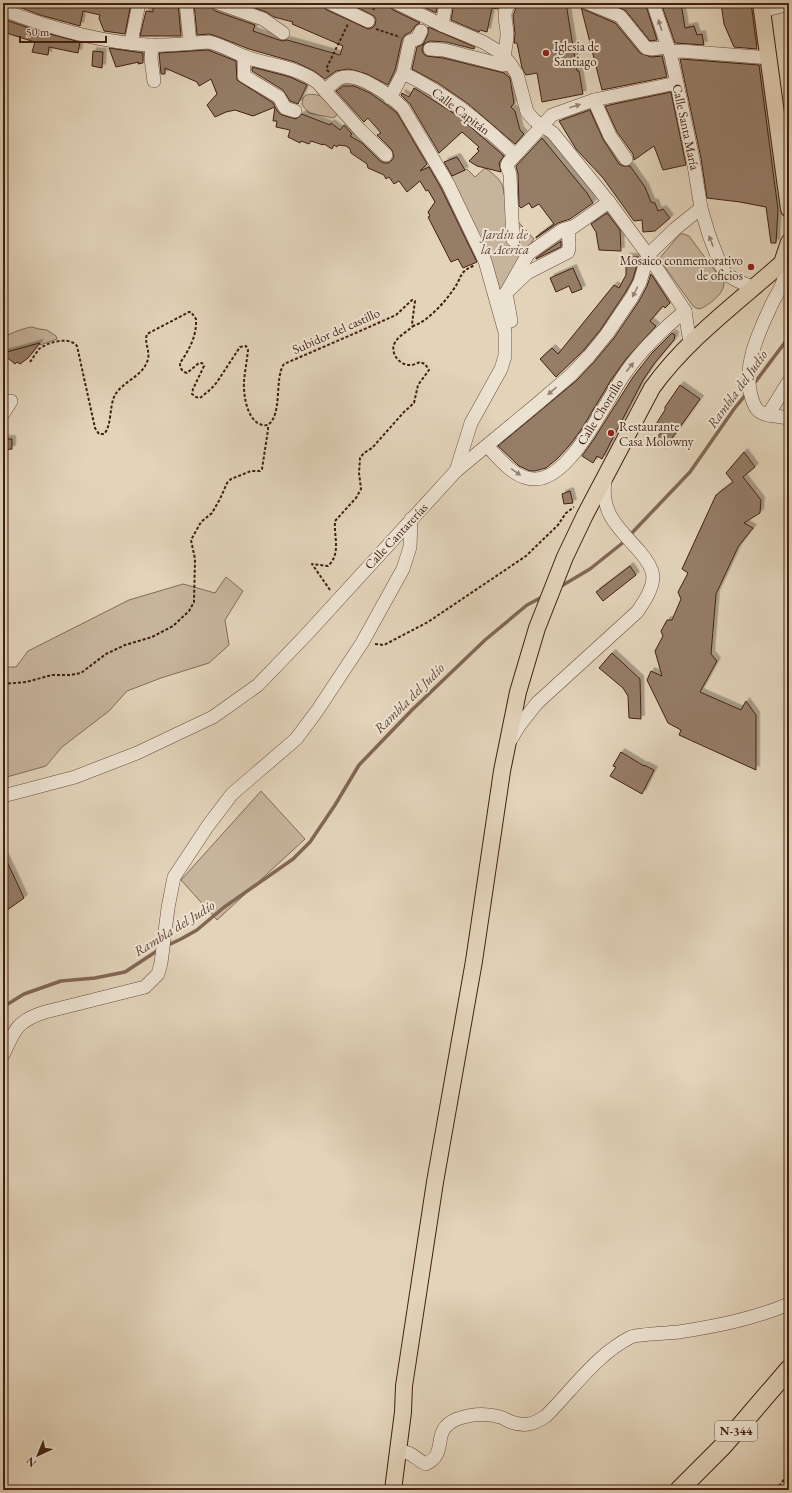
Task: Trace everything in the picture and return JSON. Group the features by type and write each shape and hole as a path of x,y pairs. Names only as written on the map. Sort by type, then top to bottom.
{"highway":[{"name":"N-344","path":"679,1490 723,1446 789,1369"},
{"path":"687,1490 723,1446"}],"main road":[{"path":"762,7 789,209"},
{"path":"393,1490 403,1412 404,1386 435,1182 474,961 501,778 518,692 531,646 563,563 581,509 606,475 652,388 692,342 786,261 789,242"},
{"path":"383,1490 396,1411 404,1386"}],"street":[{"path":"131,43 139,3"},
{"path":"186,3 190,43"},
{"path":"218,3 263,19 283,33"},
{"path":"330,3 368,21"},
{"path":"397,3 442,25 483,42 507,60 517,74 527,112 530,117 553,134 609,202 648,255 685,311 689,337 692,342"},
{"path":"442,25 446,3"},
{"path":"430,49 444,50 503,65 507,60 505,13 507,6 510,3"},
{"path":"588,3 620,16 646,48 769,58"},
{"name":"Calle Santa María","path":"653,3 669,49 693,159 701,208 709,235 724,271 732,278 754,288"},
{"path":"762,7 789,4"},
{"path":"3,10 22,17 96,38 152,45 215,43 244,56 306,75 314,80 360,130 386,155"},
{"path":"390,98 403,73 409,43 417,39 421,31"},
{"path":"152,45 154,81"},
{"path":"244,56 244,73 246,79 279,97 285,108 295,111"},
{"name":"Calle Capitán","path":"403,73 428,86 463,109 515,155"},
{"path":"325,91 339,78 356,78 362,80 403,108 450,188 485,261 503,323 506,346 505,356 501,369 472,423 456,471"},
{"path":"513,240 510,174 507,166 515,155 552,115 594,100 676,83"},
{"path":"594,100 610,136 626,159"},
{"path":"503,323 511,321 506,293 531,251 562,230 572,227 609,202"},
{"path":"648,255 701,208"},
{"path":"506,293 531,271 568,252 570,246 568,235 569,230 572,227"},
{"name":"Calle Cantarerías","path":"3,796 69,778 136,753 213,717 244,696 267,677 456,471 571,375 598,346 636,292 648,255"},
{"path":"786,261 784,280 770,309 754,349 749,368 749,378 750,395 754,407 760,413 789,418"},
{"name":"Calle Chorrillo","path":"487,446 520,476 537,479 550,476 569,458 586,437 619,382 634,361 664,328 685,311"},
{"path":"768,415 789,381"},
{"path":"3,414 11,401"},
{"path":"507,746 519,726 537,703 628,621 644,603 651,585 652,574 650,567 640,552 616,526 608,512 604,498 606,475"},
{"path":"3,1054 14,1032 20,1024 30,1016 145,987 158,974 161,963 170,892 174,877 186,857 232,794 296,739 318,711 362,643 403,569 410,547 411,520"},
{"path":"398,1451 408,1451 419,1461 426,1464 437,1456 440,1435 447,1426 456,1420 472,1415 501,1417 523,1425 536,1423 546,1416 607,1352 633,1336 662,1334 720,1326 772,1311 789,1304"}],"path":[{"path":"328,67 353,14"},
{"path":"368,21 367,26 409,43"},
{"path":"338,600 312,564 328,566 332,562 336,552 335,522 356,498 361,489 359,473 360,458 364,453 372,448 414,403 418,385 429,370 425,364 420,362 412,365 404,364 398,360 392,349 396,340 413,326 432,314 453,291 464,270 485,261"},
{"name":"Subidor del castillo","path":"268,425 273,419 277,404 281,370 284,364 396,315 412,300 415,301 413,326"},
{"path":"3,684 26,682 52,675 70,675 81,673 106,654 126,645 152,638 173,626 185,616 194,602 196,574 192,538 203,519 212,513 227,483 231,479 251,471 260,471 262,469 268,435 268,425 260,425 254,420 246,404 244,382 248,350 246,346 240,347 211,389 200,398 196,398 192,394 204,366 202,363 199,363 187,373 182,371 180,366 180,363 191,346 196,324 196,319 191,312 147,334 146,341 148,356 145,366 138,375 115,396 107,431 104,434 99,434 95,428 77,346 75,343 68,340 46,345 36,352 30,362"},
{"path":"362,643 384,645 428,622 526,556 558,525 566,513 581,509"},
{"path":"776,1490 789,1474"}],"green space":[{"path":"312,94 325,98 338,112 336,116 333,118 309,113 302,105 303,98 306,95"},
{"name":"Jardín de la Acerica","path":"485,168 501,182 504,195 507,196 511,214 534,239 500,291 494,271 449,177 467,169 475,177"},
{"path":"680,234 689,236 724,283 722,291 719,295 708,305 700,309 693,306 659,259"},
{"path":"32,327 47,330 56,336 57,339 40,345 39,343 3,353 3,337"},
{"path":"226,577 243,591 225,620 229,645 209,663 161,678 127,691 109,711 62,747 46,766 3,778 3,667 16,667 28,651 129,600 183,584 215,593"},
{"path":"261,791 305,839 217,920 181,880"}],"building":[{"path":"9,3 131,3 125,34 104,31 99,18 100,15 83,11 80,26 40,15"},
{"path":"161,3 178,3 181,36 140,36 146,11 153,12 153,7 160,7"},
{"path":"194,3 210,3 215,11 255,25 253,31 282,41 287,40 340,55 343,46 292,24 293,22 274,17 266,12 242,3 322,3 323,7 327,10 368,29 375,25 376,20 374,16 349,3 389,3 393,10 420,23 402,39 395,70 388,85 367,74 349,69 336,71 325,79 314,71 295,62 249,49 209,34 197,35"},
{"path":"415,3 438,3 436,13"},
{"path":"454,3 493,3 492,5 499,5 498,9 492,8 487,32 480,30 479,32 451,20"},
{"name":"Iglesia de Santiago","path":"518,3 566,3 577,71 579,71 583,94 542,102 537,73 526,75 522,68 517,43 514,43 515,34 513,15"},
{"path":"609,3 645,3 657,40 650,41 626,11"},
{"path":"661,3 681,3 685,28 694,26 697,35 702,34 704,45 675,43"},
{"path":"721,3 751,3 757,49 734,47 724,24"},
{"path":"581,8 615,23 640,53 651,57 662,56 667,77 602,90"},
{"path":"3,19 35,30 80,42 78,53 49,47 48,55 32,52 35,42 3,32"},
{"path":"428,27 475,47 474,49 446,42 430,41 424,44 422,48 423,53 426,56 443,58 504,73 510,78 514,103 511,107 515,111 520,130 524,134 515,144 467,103 438,83 412,69 417,47 424,43 428,34"},
{"path":"109,48 143,53 143,63 138,64 139,62 116,67"},
{"path":"208,50 236,61 237,80 273,103 278,112 282,115 296,119 302,114 330,125 331,123 340,130 344,125 352,134 350,136 362,143 380,161 384,163 389,163 394,157 392,150 377,135 381,133 368,118 364,122 336,91 343,86 354,86 370,93 397,113 427,164 420,171 429,167 441,188 477,262 463,268 458,259 451,262 428,217 430,216 428,212 435,202 428,190 426,191 420,181 407,192 399,181 394,184 389,177 386,179 384,175 368,168 367,164 351,153 350,149 346,146 338,145 337,147 334,145 332,149 324,144 311,141 309,144 301,141 300,143 288,137 290,130 276,127 277,121 273,121 275,107 253,116 235,110 215,117 207,105 217,94 211,79 199,86 197,82 165,68 165,74 161,74 159,53"},
{"path":"93,51 103,52 102,68 92,66"},
{"path":"680,59 759,65 778,209 776,243 771,243 766,207 707,198 701,158"},
{"path":"252,67 290,77 307,85 298,104 290,101 283,90 252,71"},
{"path":"414,88 458,116 504,156 499,163 501,172 477,166 469,161 479,151 477,149 479,147 462,132 439,153 410,104 401,95 402,93 409,97"},
{"path":"671,92 686,165 663,170 654,146 634,160 633,154 617,132 605,106"},
{"path":"590,110 603,139 619,164 623,166 630,166 645,187 651,202 655,203 658,211 663,209 670,218 655,231 643,232 642,220 634,221 603,178 576,149 559,121"},
{"path":"542,138 587,193 593,203 570,219 558,223 536,238 554,224 539,204 532,208 529,203 521,208 519,206 518,174 516,166"},
{"path":"457,157 465,170 452,176 444,162"},
{"path":"607,213 620,230 621,251 599,250 596,232 591,224"},
{"path":"561,241 561,247 536,259 536,258"},
{"path":"626,257 639,257 633,279 625,293 601,329 583,351 556,377 540,359 552,348 558,354 614,285 619,288 626,275"},
{"path":"573,268 582,289 572,293 569,286 556,292 550,278"},
{"path":"651,274 670,303 665,308 663,306 650,321 656,326 626,359 611,380 581,430 557,459 546,468 535,471 530,471 519,466 498,446 576,381 595,361 614,338 639,301 647,286"},
{"path":"672,333 675,335 674,340 643,380 602,459 597,456 593,463 582,456 633,377 652,353"},
{"path":"40,343 28,358 20,364 17,362 15,364 3,354 3,353"},
{"path":"680,385 700,399 665,448 655,441 663,429 656,424 665,410 665,407"},
{"path":"3,439 12,439 12,449 3,450"},
{"path":"744,452 755,467 743,477 761,500 760,513 744,523 753,528 738,547 716,594 711,654 717,661 700,692 741,710 746,701 756,715 756,770 679,735 681,730 668,723 647,680 651,671 662,676 655,651 663,636 661,631 667,620 672,620 681,599 678,592 688,573 682,569 716,495 733,482 726,473"},
{"path":"570,491 573,503 564,504 562,494"},
{"path":"630,566 636,575 603,601 596,592"},
{"path":"612,653 640,679 641,719 629,718 628,696 623,688 599,668"},
{"path":"621,752 644,766 654,770 642,794 610,776 616,767 613,766"},
{"path":"3,853 24,898 3,913"}],"waterway":[{"name":"Rambla del Judío","path":"753,385 789,337"},
{"name":"Rambla del Judío","path":"629,536 690,472 747,393"},
{"name":"Rambla del Judío","path":"558,588 590,569 625,541"},
{"name":"Rambla del Judío","path":"166,946 197,930 223,908 293,859 310,842 335,805 359,765 412,710 485,640 527,605 544,596"},
{"name":"Rambla del Judío","path":"3,1007 24,994 61,981 95,978 125,972 160,949"}],"place":[{"name":"Iglesia de Santiago","path":"546,53"},
{"name":"Mosaico conmemorativo de oficios","path":"751,267"},
{"name":"Restaurante Casa Molowny","path":"611,433"}]}
